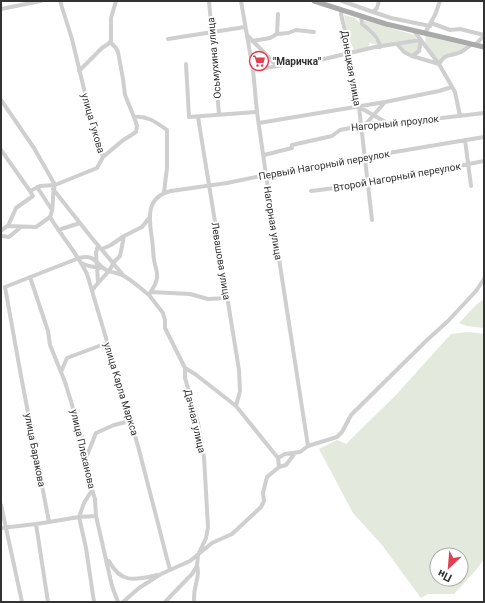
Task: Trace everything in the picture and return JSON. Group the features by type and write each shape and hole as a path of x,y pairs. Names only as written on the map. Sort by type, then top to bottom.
{"main road":[{"path":"314,1 414,31 484,47"}],"street":[{"path":"1,9 41,1"},
{"name":"улица Гукова","path":"37,187 54,187 97,168 103,157 95,135 72,39 60,1"},
{"path":"79,71 110,42 112,34 111,18 116,1"},
{"name":"Осьмухина улица","path":"209,1 219,114"},
{"name":"Нагорная улица","path":"240,1 253,70 266,175 308,446"},
{"path":"342,1 392,18 430,24 450,30 460,29 484,35"},
{"path":"373,12 377,8 379,1"},
{"path":"425,33 440,1"},
{"name":"Донецкая улица","path":"342,10 341,14 350,53 358,107 363,126 364,157 372,220"},
{"path":"277,34 278,14"},
{"path":"361,16 362,24 378,39 380,47"},
{"path":"168,39 245,27"},
{"path":"252,41 270,38 277,34 296,30 314,32"},
{"path":"414,31 439,64 455,92 460,116"},
{"path":"247,35 277,66"},
{"path":"439,64 447,55 463,52 484,35"},
{"path":"253,70 324,59 421,40"},
{"path":"412,56 418,52 421,40"},
{"path":"103,157 122,141 136,132 137,126 125,95 118,52 110,42"},
{"path":"398,44 404,52 412,56 439,64"},
{"path":"186,64 186,91 189,117 257,112"},
{"path":"259,123 386,102 439,92 452,87"},
{"path":"1,100 34,148 54,187 80,223 123,275"},
{"path":"363,126 386,102"},
{"path":"358,107 390,124"},
{"path":"379,110 381,119"},
{"name":"Нагорный проулок","path":"264,155 292,148 292,145 308,140 332,136 340,130 375,123 390,124 484,113"},
{"path":"134,117 142,116 167,130 167,168 164,192 154,201 150,208 149,218 153,253 158,277 155,286 150,293"},
{"name":"Левашова улица","path":"198,117 239,370 240,391 236,406"},
{"name":"Первый Нагорный переулок","path":"164,192 484,137"},
{"path":"465,140 471,186"},
{"path":"1,150 33,196 16,208 8,226 1,231"},
{"name":"Второй Нагорный переулок","path":"311,191 368,184 484,161"},
{"path":"30,191 37,187 52,210"},
{"path":"8,226 36,227 50,217 54,187"},
{"name":"улица Карла Маркса","path":"50,217 80,260 87,274 151,494 170,570"},
{"path":"30,277 96,254 124,236 142,227 149,218"},
{"path":"58,230 80,223"},
{"path":"1,236 9,237 22,227"},
{"path":"92,291 119,258 124,236"},
{"path":"98,245 96,254 98,282"},
{"name":"Дачная улица","path":"89,257 97,261 109,272 123,275 150,293 163,313 166,320 165,328 185,368 185,378 198,423 204,457 208,527 206,538 198,555 198,577 195,588 194,602"},
{"path":"80,260 97,268 104,269"},
{"name":"улица Баракова","path":"30,277 5,287 49,522"},
{"name":"улица Плеханова","path":"30,277 48,331 50,345 61,372 82,438 95,499 96,516 112,586 118,602"},
{"path":"278,458 285,454 300,452 308,446 337,437 342,432 351,414 426,340 448,321 484,279"},
{"path":"150,293 190,294 208,299 227,298"},
{"path":"61,372 67,358 107,343"},
{"path":"185,368 236,406 278,458 279,467"},
{"path":"86,458 96,433 114,425 130,421"},
{"path":"123,602 139,588 162,574 190,561 212,543 232,534 261,507 264,501 263,493 267,478 279,467 286,465 295,453"},
{"path":"92,490 84,502 79,517 86,548 94,602"},
{"path":"1,505 22,602"},
{"path":"1,528 6,526 36,524 79,517 96,516"},
{"path":"36,524 48,602"},
{"path":"106,556 117,573 124,578 139,580 162,574"},
{"path":"165,602 192,574 197,566"}],"shaded area":[{"path":"344,15 355,18 374,36 374,39 377,41 378,45 370,43 368,47 354,50 348,38"},
{"path":"364,20 414,35 416,38 415,40 381,45 381,41 375,32 363,22"},
{"path":"426,36 468,46 458,52 446,54 439,61 426,44"},
{"path":"419,42 419,48 414,54 406,52 400,45"},
{"path":"484,299 484,328 467,326 459,323 477,304"},
{"path":"468,332 484,334 484,559 469,578 469,547 429,547 429,587 460,587 454,594 428,594 421,598 382,545 353,513 319,449 337,440 346,444 396,395 451,334"}],"place":[{"name":"\"Маричка\"","path":"259,61"}]}
